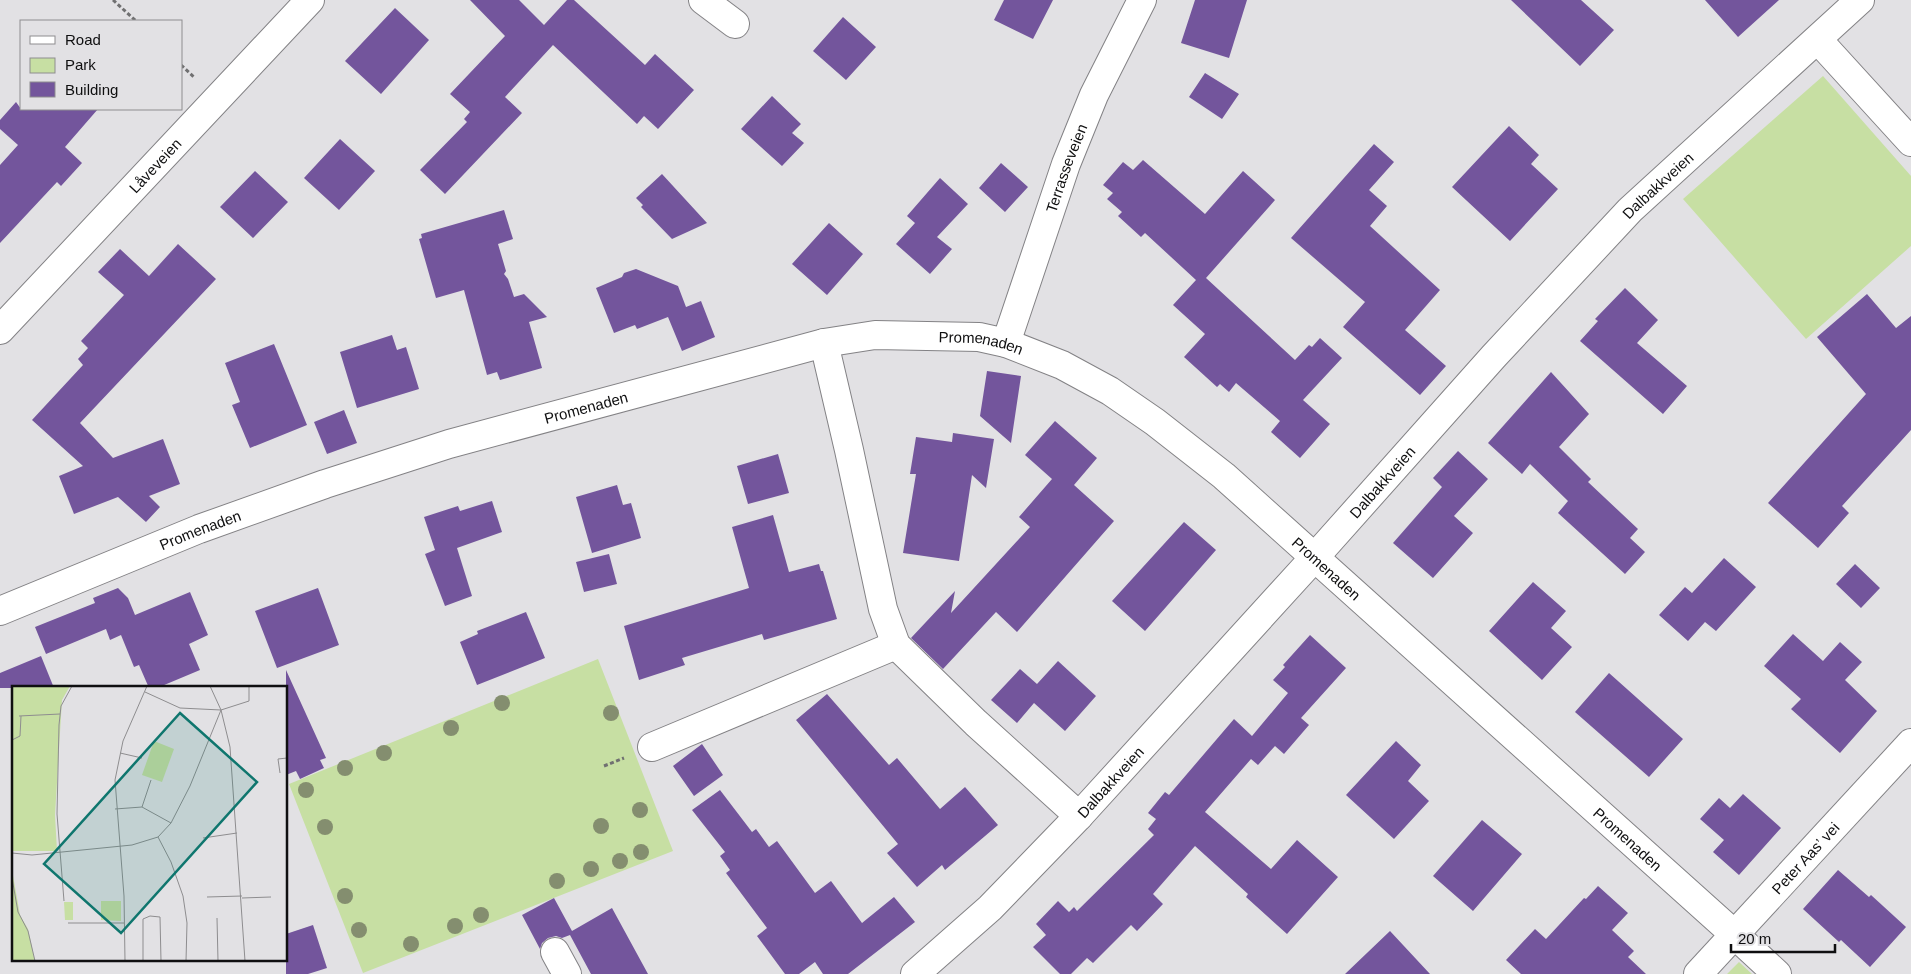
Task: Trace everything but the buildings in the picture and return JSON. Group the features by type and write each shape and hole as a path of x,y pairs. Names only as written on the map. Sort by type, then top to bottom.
{"street":[{"name":"Låveveien","path":"0,330 310,0"},
{"path":"703,0 735,24"},
{"name":"Terrasseveien","path":"1006,343 1066,164 1094,95 1142,0"},
{"name":"Dalbakkveien","path":"915,974 990,908 1079,816 1314,558 1494,356 1630,210 1860,0"},
{"path":"1818,40 1911,142"},
{"name":"Promenaden","path":"0,611 199,529 449,444 824,343 875,335 979,337 1006,343 1062,365 1110,391 1224,476 1777,974"},
{"path":"824,343 883,609 896,645 976,724 1079,816"},
{"path":"652,747 896,645"},
{"name":"Peter Aas’ vei","path":"1698,974 1911,743"}],"path":[{"path":"113,0 135,20"}],"green space":[{"path":"1823,76 1911,176 1911,246 1806,339 1683,199"},
{"path":"598,659 673,851 363,973 289,784"},
{"path":"1739,962 1752,974 1727,974"}]}
